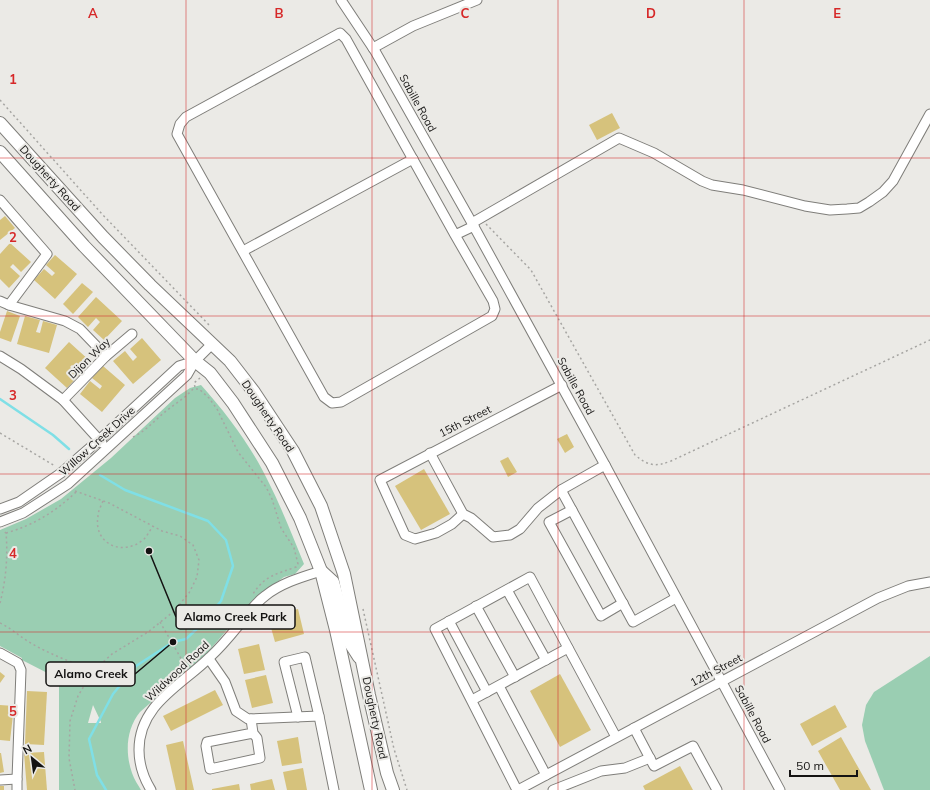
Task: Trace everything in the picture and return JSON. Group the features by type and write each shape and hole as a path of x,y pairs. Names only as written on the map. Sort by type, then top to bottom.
{"main road":[{"name":"Dougherty Road","path":"0,123 103,237 150,285 230,361 254,392 293,451 321,506 344,574 387,773 393,790"},
{"name":"Dougherty Road","path":"0,152 84,246 195,361 210,373 233,403 272,463 300,518 321,571 336,630 371,790"},
{"path":"321,571 333,582 350,643 363,665"}],"street":[{"name":"Sabille Road","path":"341,0 373,48 476,222 605,466 780,790"},
{"path":"373,48 413,26 477,0"},
{"path":"340,33 346,39 413,159 493,301 495,309 492,316 341,402 332,402 324,397 177,134 180,124 186,117 340,33"},
{"path":"455,235 619,138 654,153 712,184 811,207 830,210 859,208 878,195 893,181 930,114"},
{"path":"242,251 413,159"},
{"path":"0,200 47,254 4,303 65,321 80,329 106,356"},
{"name":"Dijon Way","path":"63,400 106,356 132,334"},
{"name":"Willow Creek Drive","path":"0,522 23,512 68,484 188,375 195,361 212,344"},
{"path":"0,356 21,368 63,400 107,449"},
{"name":"Willow Creek Drive","path":"0,509 19,502 61,473 179,366 195,361"},
{"name":"15th Street","path":"463,514 452,524 436,533 415,539 406,535 380,480 562,385"},
{"path":"430,453 463,514 471,518 493,537 510,535 520,529 538,508 561,490 605,466"},
{"path":"561,490 633,622 676,598"},
{"path":"572,510 549,522 601,616 623,603"},
{"name":"Wildwood Road","path":"151,790 142,773 139,751 141,730 149,713 209,654 223,644 253,606 266,595 287,583 321,571"},
{"path":"517,790 472,700 434,629 530,577 616,737"},
{"name":"12th Street","path":"517,790 878,598 908,586 930,582"},
{"path":"507,590 546,660"},
{"path":"476,606 515,677"},
{"path":"449,621 487,692"},
{"path":"472,700 568,648"},
{"path":"0,653 18,663 20,670 16,779 18,790"},
{"path":"209,654 225,682 236,711 248,720 319,716"},
{"path":"298,718 284,662 305,656 334,790"},
{"path":"499,686 546,775"},
{"path":"251,719 253,734 257,738 260,758 210,769 206,746 207,742 253,734"},
{"path":"634,728 654,766 693,746 717,790"},
{"path":"553,790 601,771 625,768 650,758"},
{"path":"0,780 16,779"}],"path":[{"path":"0,100 102,214 212,329"},
{"path":"476,222 531,270 635,455 642,461 650,464 661,465 671,461 930,340"},
{"path":"194,382 196,388 209,398 226,425 231,440 238,452 266,487 272,499 281,528 294,548 297,565 301,569"},
{"path":"129,440 140,434 166,411 196,388"},
{"path":"0,433 56,467"},
{"path":"6,533 29,526 40,520 60,507 76,492 103,501 153,526 180,536 193,545 199,560 197,577 189,593 173,612 148,632 112,654 93,671 78,696 70,721 69,758 75,790"},
{"path":"103,501 97,520 102,539 107,543 120,547 136,543 143,540 153,526"},
{"path":"0,529 6,533"},
{"path":"0,603 6,568 6,533"},
{"path":"250,598 258,586 265,580 297,565"},
{"path":"160,622 190,674"},
{"path":"0,623 30,642 65,660 93,671"},
{"path":"183,662 202,648 207,648 209,654"}],"green space":[{"path":"201,385 220,407 247,444 274,493 304,564 295,574 284,577 253,600 207,653 140,712 129,733 128,757 132,773 141,790 59,790 59,679 22,660 22,658 0,646 0,530 26,519 61,499 111,458 175,398 190,388","holes":["93,705 101,722 88,723"]},
{"path":"930,656 930,790 884,790 865,741 862,725 866,705 874,692"}],"building":[{"path":"612,113 620,128 597,140 589,125"},
{"path":"5,216 15,228 0,240 0,220"},
{"path":"10,243 31,262 21,272 13,264 10,267 20,276 9,288 0,279 0,254"},
{"path":"55,255 77,274 55,299 34,280 44,269 52,276 55,273 46,265"},
{"path":"82,283 93,292 73,314 63,304"},
{"path":"96,297 122,321 104,340 93,330 100,322 96,318 88,327 78,317"},
{"path":"7,311 20,316 11,342 0,338 0,332"},
{"path":"25,316 40,320 36,332 40,333 43,321 57,325 49,353 17,344"},
{"path":"142,338 161,360 133,384 113,361 125,351 133,361 137,357 130,349"},
{"path":"69,342 90,361 80,372 72,365 70,367 79,375 67,388 45,368"},
{"path":"103,366 125,385 102,412 80,394 90,381 100,389 102,386 92,378"},
{"path":"567,434 574,447 565,453 557,439"},
{"path":"508,457 517,472 508,477 500,461"},
{"path":"424,469 450,514 421,530 395,486"},
{"path":"298,609 304,634 275,642 268,617"},
{"path":"259,644 265,670 244,674 238,649"},
{"path":"0,672 5,676 0,683"},
{"path":"560,674 591,730 560,747 530,691"},
{"path":"266,675 273,703 252,708 245,680"},
{"path":"215,690 223,705 171,731 163,716"},
{"path":"27,691 47,692 44,745 25,744"},
{"path":"0,705 14,706 10,741 0,740"},
{"path":"835,705 847,727 812,746 800,724"},
{"path":"298,737 302,763 282,766 277,741"},
{"path":"841,737 871,790 840,790 818,751"},
{"path":"183,741 194,790 176,790 166,745"},
{"path":"44,752 47,790 27,790 24,753"},
{"path":"0,753 4,772 0,773"},
{"path":"680,766 693,790 645,790 643,786"},
{"path":"303,768 307,790 287,790 283,772"},
{"path":"272,779 275,790 251,790 250,784"},
{"path":"239,784 240,790 212,790 212,789"},
{"path":"0,786 4,786 4,790 0,790"}],"waterway":[{"path":"0,399 53,435 69,449"},
{"path":"100,475 125,490 208,521 226,540 233,566 221,601 201,625 186,639 173,642 136,666 113,694 89,739 97,775 106,790"}],"place":[{"name":"Alamo Creek Park","path":"149,551"},
{"name":"Alamo Creek","path":"173,642"}]}
